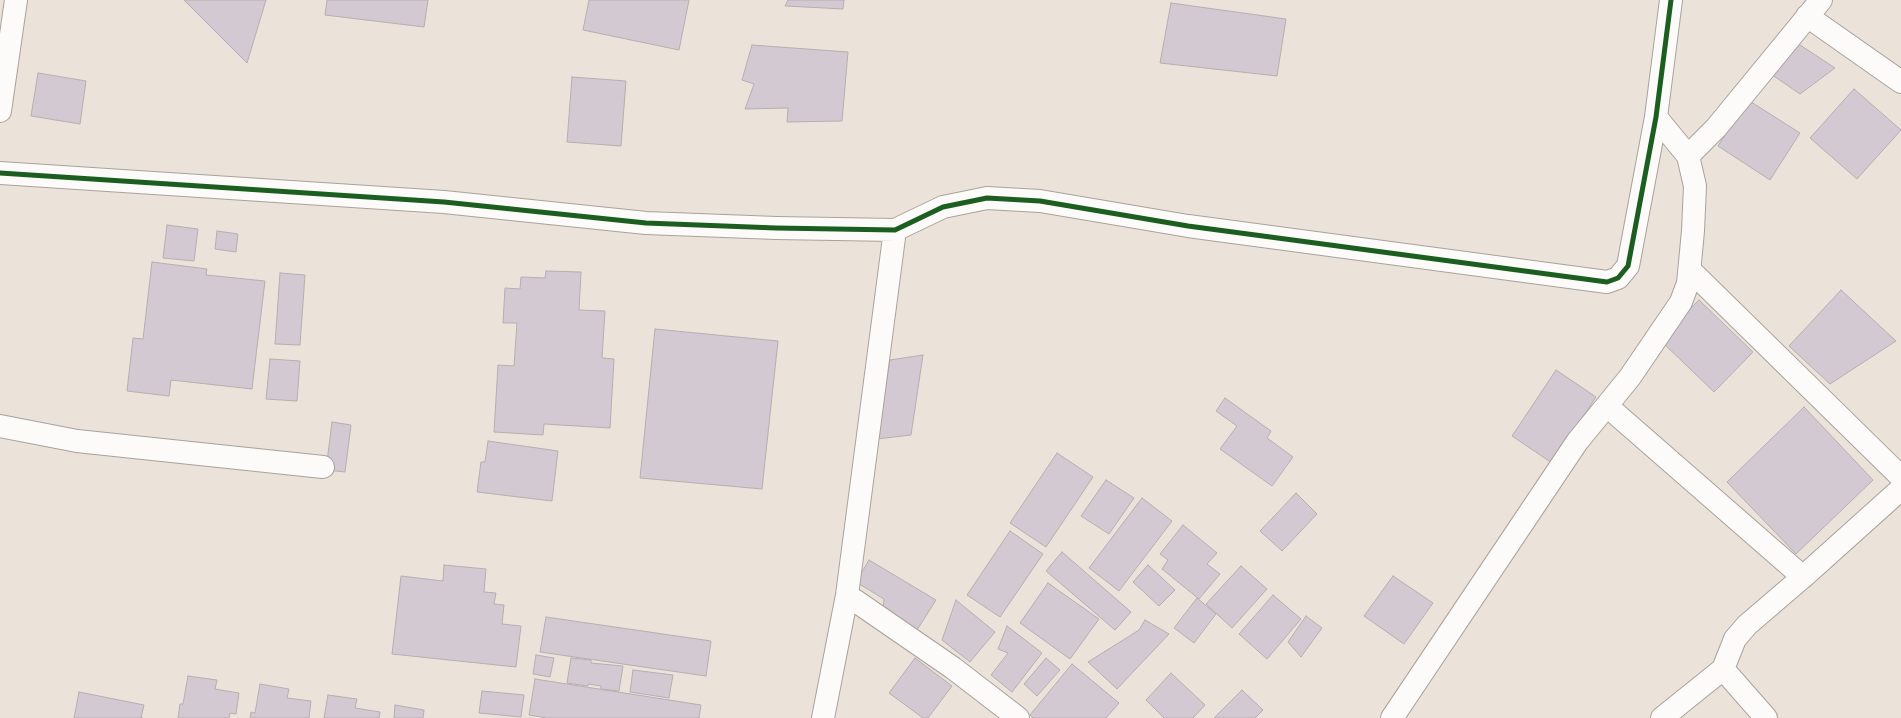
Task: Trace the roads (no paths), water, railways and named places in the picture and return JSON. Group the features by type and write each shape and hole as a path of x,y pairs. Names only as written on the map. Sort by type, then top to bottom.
{"street":[{"path":"0,111 16,0"},
{"path":"0,173 444,202 646,223 776,228 895,230 943,207 987,198 1040,201 1188,226 1607,282 1618,278 1628,266 1656,117 1671,0"},
{"path":"1688,156 1716,128 1814,8 1901,82"},
{"path":"1392,718 1577,442 1634,371 1681,302 1688,283 1690,270 1695,186 1688,156 1656,117"},
{"path":"823,718 847,595 895,230"},
{"path":"1690,270 1901,477"},
{"path":"1607,406 1803,577"},
{"path":"0,426 76,441 323,467"},
{"path":"1662,718 1723,669 1735,639 1747,625 1901,490"},
{"path":"847,595 953,668 1018,718"},
{"path":"1723,669 1766,718"}]}
